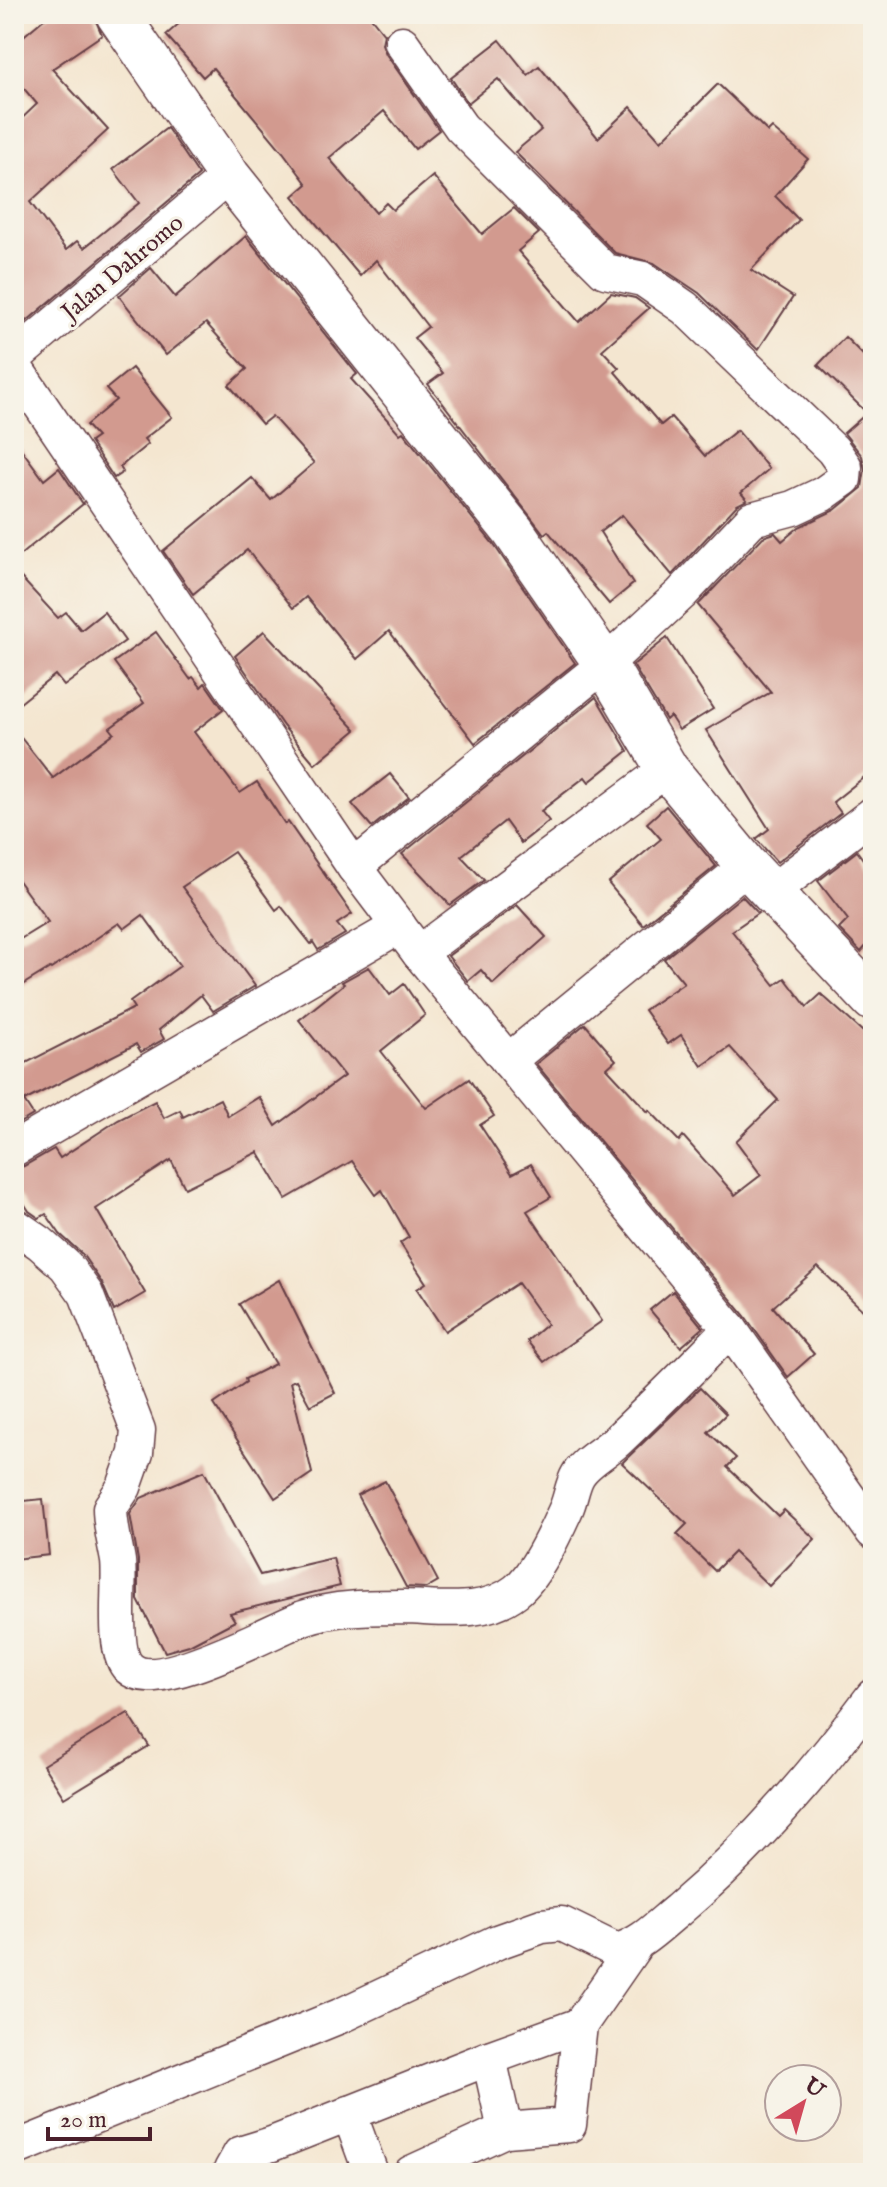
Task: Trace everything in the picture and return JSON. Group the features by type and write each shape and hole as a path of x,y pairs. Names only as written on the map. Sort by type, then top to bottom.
{"street":[{"path":"117,14 229,176 513,531 605,664 667,769 759,879 873,1000"},
{"path":"354,867 605,664 681,594 752,519 793,508 823,494 844,479 845,467 833,450 685,308 643,279 605,271 461,127 402,43"},
{"name":"Jalan Dahromo","path":"14,358 229,176"},
{"path":"14,366 354,867 419,953 730,1329 873,1532"},
{"path":"419,953 667,769"},
{"path":"508,1061 759,879 873,814"},
{"path":"14,1149 399,926"},
{"path":"14,1225 66,1266 86,1294 138,1430 136,1453 129,1474 110,1508 118,1564 120,1645 129,1668 141,1674 156,1676 192,1665 305,1617 335,1611 476,1607 496,1602 515,1592 529,1578 566,1509 579,1474 617,1442 730,1329"},
{"path":"411,2173 461,2160 505,2130 569,2125 580,2025 634,1947 700,1891 785,1808 873,1696"},
{"path":"14,2149 340,2016 497,1942 542,1926 562,1924 617,1951 634,1947"},
{"path":"232,2173 240,2154 580,2025"},
{"path":"489,2058 505,2130"},
{"path":"349,2113 371,2173"}],"building":[{"path":"50,14 93,14 102,35 52,69 108,130 30,202 66,250 77,241 84,248 139,203 113,169 167,128 199,175 14,332 14,126 37,104 14,77 14,44"},
{"path":"190,14 368,14 384,34 382,44 386,54 439,130 415,149 384,111 329,158 376,213 386,203 393,210 433,176 482,234 514,208 539,233 518,251 579,322 611,293 635,298 649,308 602,350 619,368 615,372 661,425 671,417 705,456 737,430 769,469 741,493 747,500 737,505 672,575 622,515 600,532 633,584 609,604 548,531 544,534 428,384 443,373 414,338 428,327 376,260 360,276 293,196 307,184 283,152 213,68 203,77 166,35"},
{"path":"500,40 528,75 539,66 598,138 631,107 661,141 718,84 768,132 772,128 808,159 775,196 799,220 751,270 793,297 758,350 699,293 654,263 615,253 515,152 541,130 498,79 468,103 451,78"},
{"path":"246,236 357,374 351,379 400,434 403,432 494,545 575,663 475,743 389,631 357,659 306,597 293,608 247,550 193,594 163,551 252,478 271,500 314,463 272,416 262,424 229,385 247,369 206,323 166,355 119,296 151,268 175,297"},
{"path":"845,337 873,365 873,770 833,802 841,813 777,862 756,839 769,829 706,730 771,692 698,605 763,537 775,533 782,541 799,527 835,510 862,488 865,469 862,456 844,433 867,413 818,365"},
{"path":"132,368 172,417 144,439 148,444 120,467 123,472 114,478 90,442 97,437 86,425 116,400 106,389"},
{"path":"14,439 44,480 59,468 83,504 14,560"},
{"path":"14,570 58,618 66,612 81,630 104,612 125,641 64,686 55,675 14,708"},
{"path":"264,631 356,730 315,764 283,726 235,656"},
{"path":"156,632 190,679 193,677 201,687 205,683 223,709 194,732 240,793 257,782 352,914 337,924 345,934 318,950 281,906 276,910 234,852 182,887 255,986 213,1011 201,995 159,1030 164,1039 141,1052 136,1044 24,1101 33,1115 14,1126 14,1069 134,1008 130,1002 180,966 143,915 124,929 119,923 14,990 14,943 48,922 14,875 14,729 53,778 114,733 110,728 144,703 114,662"},
{"path":"667,638 713,709 679,730 670,716 666,720 633,665"},
{"path":"596,697 628,751 589,782 585,777 541,811 549,821 521,843 505,821 461,856 484,880 450,905 402,854"},
{"path":"390,774 409,797 372,827 352,804"},
{"path":"666,806 716,866 643,925 608,883 661,839 647,823"},
{"path":"857,851 873,873 873,954 867,945 861,952 839,929 848,920 818,881"},
{"path":"742,896 758,913 732,931 775,985 785,978 807,1007 821,994 873,1041 873,1320 818,1267 773,1307 814,1354 788,1377 745,1316 536,1064 585,1024 616,1060 607,1068 679,1141 683,1136 735,1195 761,1175 736,1141 778,1100 730,1047 702,1066 681,1035 668,1044 644,1010 684,983 664,959"},
{"path":"517,905 546,937 493,984 481,970 468,981 448,956"},
{"path":"369,967 390,995 404,984 425,1015 381,1051 426,1108 469,1079 494,1116 480,1125 512,1174 531,1164 551,1197 527,1211 602,1321 544,1362 527,1341 547,1324 518,1283 445,1331 417,1289 426,1283 400,1243 409,1237 382,1190 376,1195 352,1161 286,1199 258,1152 185,1188 171,1160 96,1209 145,1293 114,1311 102,1283 82,1254 60,1234 46,1214 39,1218 29,1211 14,1188 14,1169 54,1149 60,1158 118,1120 155,1101 164,1118 180,1110 183,1117 220,1099 228,1116 259,1097 276,1126 344,1076 299,1020 344,984 342,982"},
{"path":"279,1280 335,1393 310,1406 296,1380 290,1382 312,1473 275,1498 214,1404 246,1382 245,1379 275,1364 239,1304"},
{"path":"673,1291 703,1328 681,1347 650,1310"},
{"path":"700,1388 726,1414 708,1432 736,1458 727,1467 778,1516 784,1510 815,1539 769,1586 734,1552 715,1571 677,1534 687,1524 622,1463"},
{"path":"204,1471 260,1575 333,1558 340,1586 230,1613 235,1621 189,1645 165,1652 138,1600 138,1560 130,1514 141,1498"},
{"path":"385,1481 438,1581 426,1588 406,1587 357,1495"},
{"path":"43,1499 49,1555 14,1559 14,1502"},
{"path":"128,1713 149,1746 64,1798 43,1765"}]}
